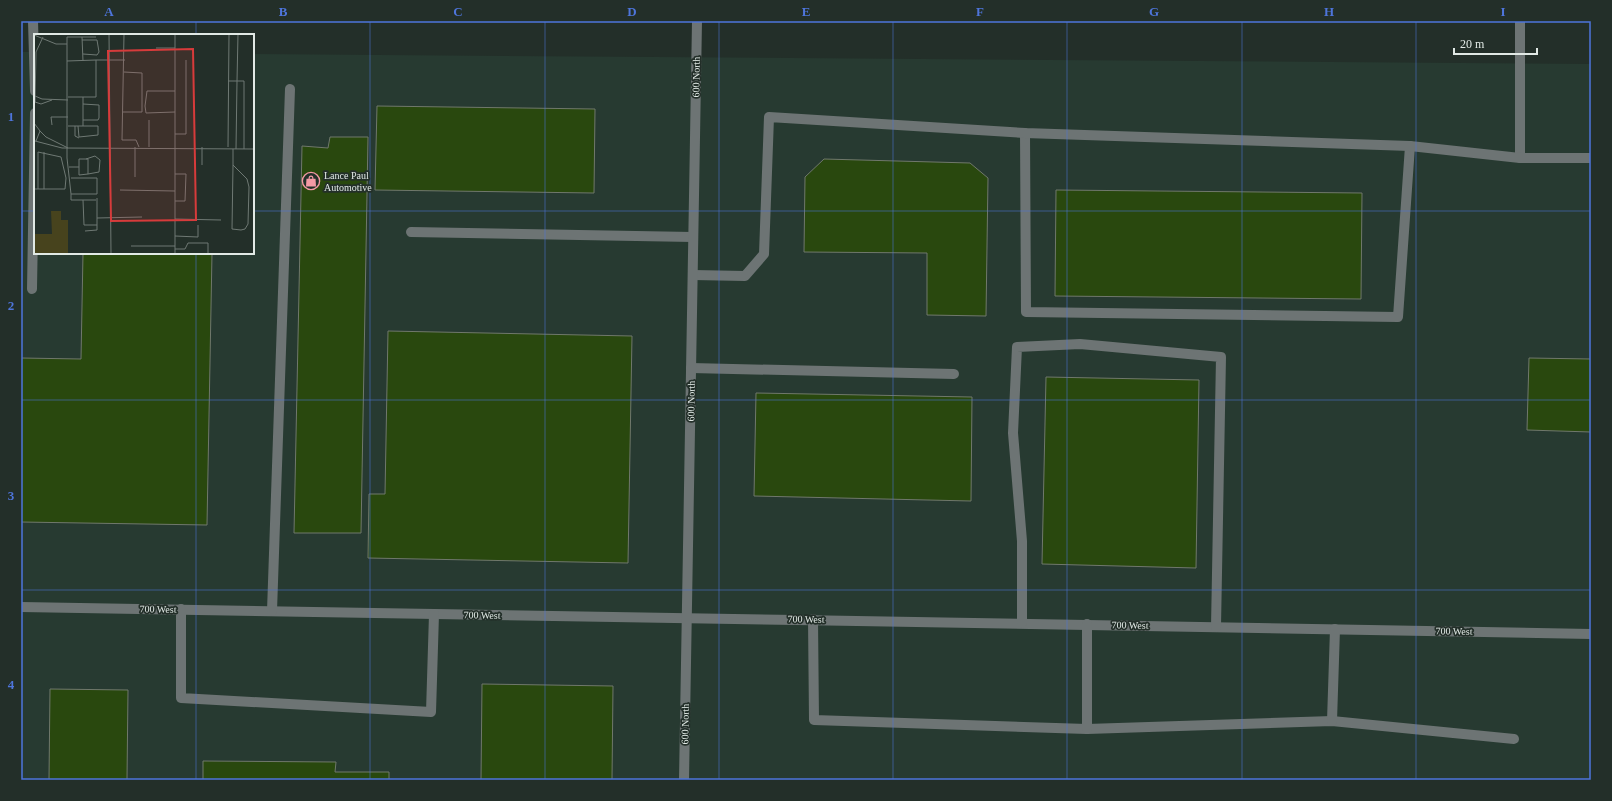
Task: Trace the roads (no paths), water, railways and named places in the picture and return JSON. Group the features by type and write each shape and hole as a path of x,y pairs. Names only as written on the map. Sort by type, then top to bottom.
{"street":[{"path":"33,21 34,56"},
{"name":"600 North","path":"684,780 697,21"},
{"path":"1520,21 1520,158"},
{"path":"272,611 290,89"},
{"path":"693,275 745,276 764,254 769,118 1025,133 1410,146 1520,158 1591,158"},
{"path":"1025,133 1026,312 1398,317 1410,146"},
{"path":"32,289 34,172"},
{"path":"411,232 693,237"},
{"path":"1022,623 1022,541 1013,433 1017,348 1080,344 1221,357 1216,627"},
{"path":"691,368 954,374"},
{"name":"700 West","path":"21,606 1591,634"},
{"path":"181,609 181,698 431,712 434,614"},
{"path":"813,619 814,720 1087,728 1332,721 1514,739"},
{"path":"1087,624 1087,728"},
{"path":"1332,721 1335,629"}],"place":[{"name":"Lance Paul Automotive","path":"311,181"}]}
